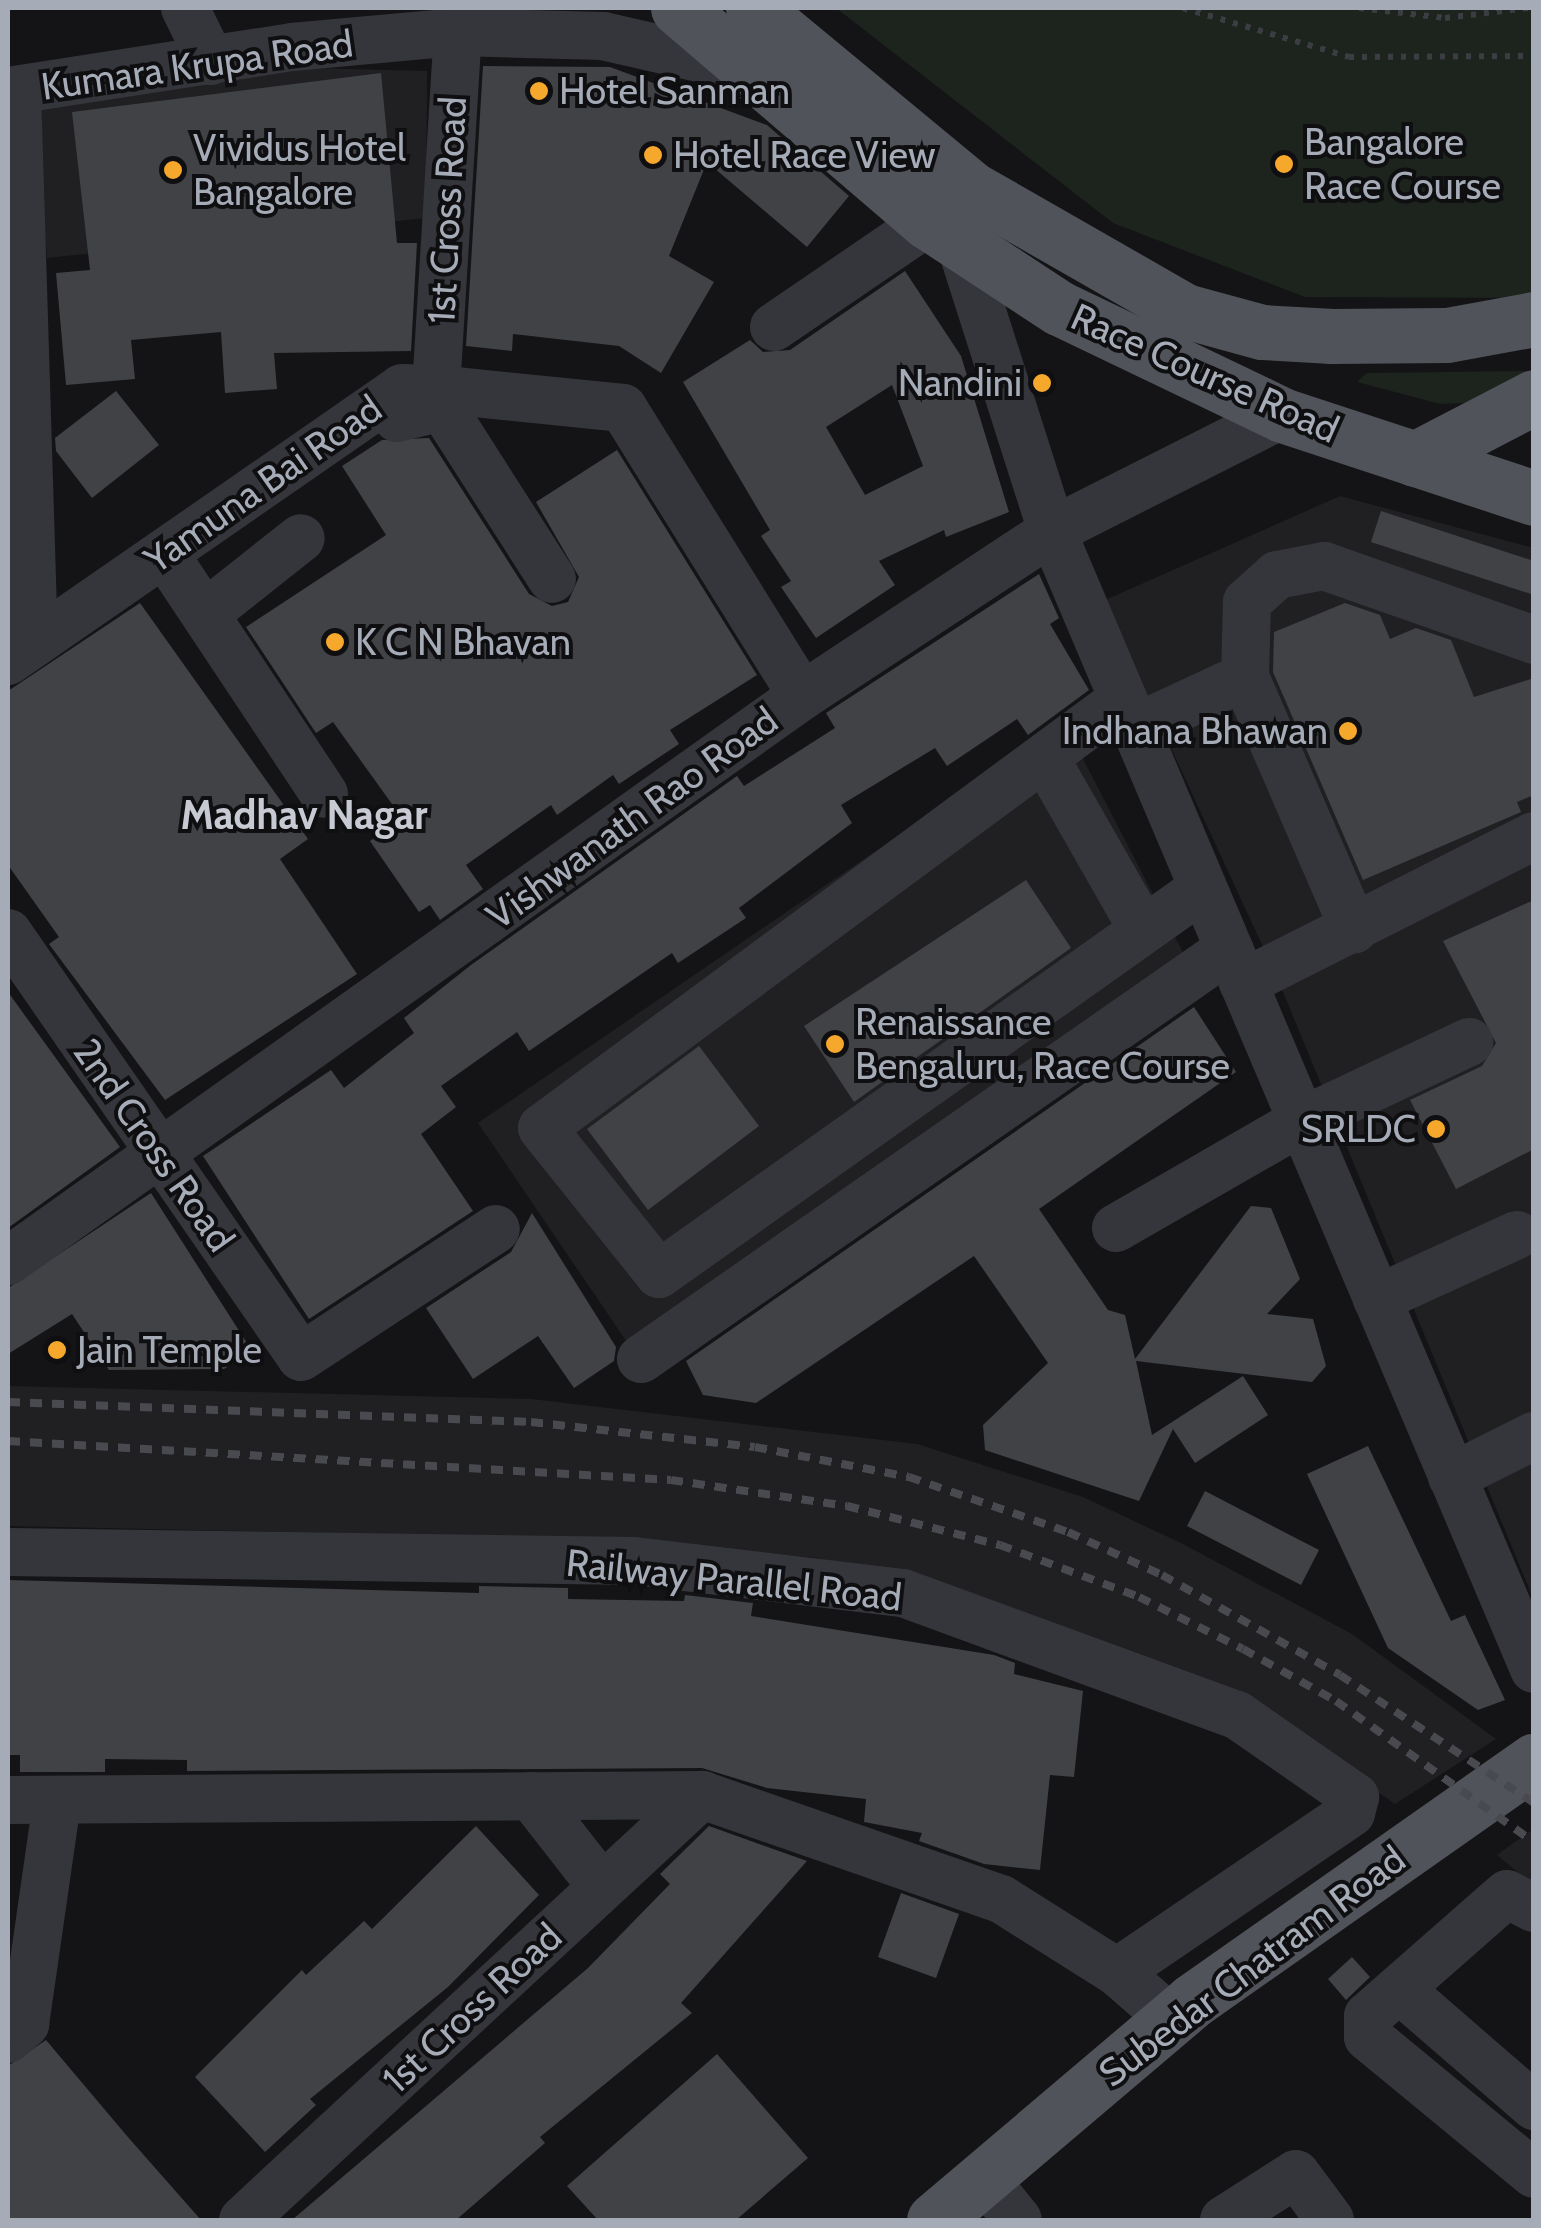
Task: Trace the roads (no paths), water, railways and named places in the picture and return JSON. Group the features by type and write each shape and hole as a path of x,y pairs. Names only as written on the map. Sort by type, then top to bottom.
{"main road":[{"name":"Race Course Road","path":"678,8 945,236 1150,358 1282,415 1534,498"},
{"name":"Race Course Road","path":"753,8 972,188 1096,264 1185,310 1262,332 1332,336 1447,336 1534,319"},
{"path":"1282,415 1332,336"},
{"path":"1415,459 1534,398"},
{"name":"Subedar Chatram Road","path":"934,2220 1172,2018 1534,1761"}],"street":[{"path":"185,8 211,61"},
{"path":"292,47 362,8"},
{"name":"Kumara Krupa Road","path":"12,91 292,47 458,32 602,36 744,68"},
{"name":"1st Cross Road","path":"436,389 458,32"},
{"path":"12,91 21,652"},
{"path":"774,327 945,236 1052,531 1129,714 1452,1476 1520,1596 1534,1668"},
{"name":"Yamuna Bai Road","path":"21,652 402,388 436,389 624,408 802,696"},
{"path":"372,409 380,422 442,407 552,579"},
{"name":"Vishwanath Rao Road","path":"8,1261 162,1156 802,696 1052,531 1282,415"},
{"path":"206,614 301,538"},
{"path":"164,553 324,794"},
{"path":"1354,929 1246,677 1248,602 1277,576 1324,566 1534,640"},
{"path":"1204,888 1142,928 658,1274 542,1128 1045,758 1129,714 1246,677"},
{"path":"1045,758 1142,928"},
{"path":"642,1359 1236,966 1354,929 1534,836"},
{"name":"2nd Cross Road","path":"8,932 302,1356 496,1230"},
{"path":"1116,1228 1302,1121 1469,1042"},
{"path":"1377,1299 1517,1235"},
{"path":"1452,1476 1534,1436"},
{"name":"Railway Parallel Road","path":"8,1552 634,1561 903,1593 1238,1715 1355,1797 1350,1813 1117,1972"},
{"path":"8,1800 702,1795 1001,1899 1117,1972 1172,2018"},
{"name":"1st Cross Road","path":"242,2220 702,1795"},
{"path":"531,1796 602,1887"},
{"path":"8,2039 24,2024 57,1802"},
{"path":"1534,1908 1507,1894 1368,2016 1368,2037 1534,2174"},
{"path":"1399,1989 1534,2106"},
{"path":"1224,2220 1296,2174 1330,2220"},
{"path":"983,2177 1018,2220"}],"railway":[{"path":"8,1402 531,1422 755,1447 909,1477 1068,1532 1162,1575 1340,1675 1534,1803"},
{"path":"8,1441 671,1480 847,1506 1000,1545 1139,1597 1243,1649 1336,1701 1534,1842"}],"place":[{"name":"Hotel Sanman","path":"539,91"},
{"name":"Hotel Race View","path":"653,155"},
{"name":"Bangalore Race Course","path":"1284,164"},
{"name":"Vividus Hotel Bangalore","path":"173,170"},
{"name":"Nandini","path":"1042,383"},
{"name":"K C N Bhavan","path":"335,642"},
{"name":"Indhana Bhawan","path":"1348,731"},
{"name":"Renaissance Bengaluru, Race Course","path":"835,1044"},
{"name":"SRLDC","path":"1436,1129"},
{"name":"Jain Temple","path":"57,1350"}],"district":[{"name":"Madhav Nagar","path":"304,815"}]}
